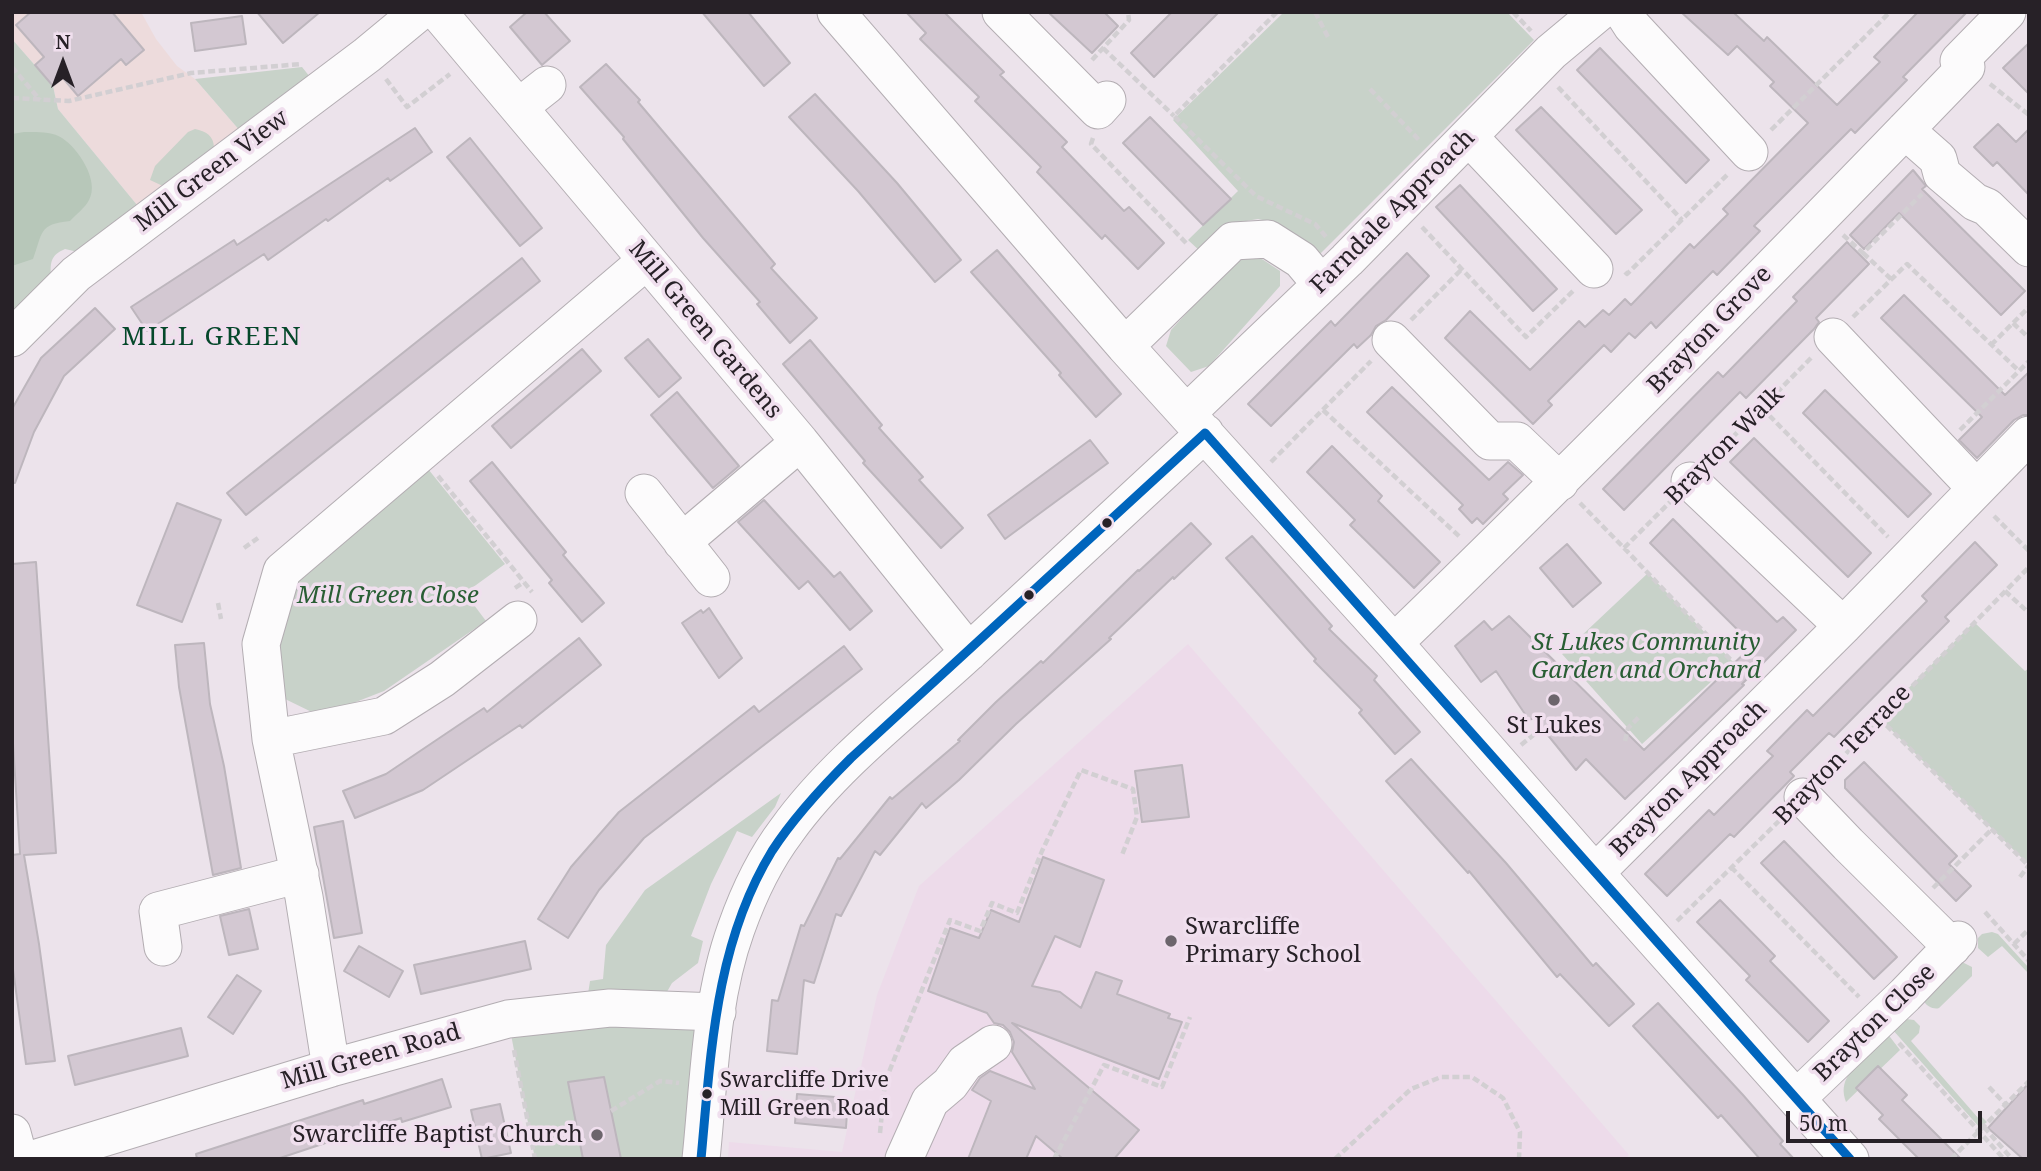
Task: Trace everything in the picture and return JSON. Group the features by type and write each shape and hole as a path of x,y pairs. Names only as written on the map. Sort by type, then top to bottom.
{"street":[{"name":"Mill Green View","path":"12,338 76,274 368,55 419,12"},
{"name":"Mill Green Gardens","path":"438,12 800,442 969,652"},
{"path":"836,12 1125,346 1394,643 1850,1159"},
{"path":"1002,12 1072,83 1103,105"},
{"name":"Farndale Approach","path":"701,1159 720,988 736,929 764,866 787,829 848,763 969,652 1196,423 1334,272 1551,52 1599,12"},
{"path":"1623,12 1632,26 1723,102 1749,152"},
{"name":"Brayton Grove","path":"1394,643 1560,482 1905,131 1966,67 1959,61 2007,12"},
{"path":"519,107 547,85"},
{"path":"1905,131 1938,159 1942,174 1975,202 1987,207 2029,248"},
{"path":"1469,137 1594,269"},
{"path":"1125,346 1233,241 1268,239 1301,260 1334,272"},
{"path":"331,1068 300,874 271,739 261,644 282,571 646,261"},
{"path":"1833,337 1940,449 1973,490"},
{"path":"1391,340 1490,441 1517,441 1560,482"},
{"name":"Brayton Approach","path":"1595,873 1843,626 2029,435"},
{"path":"682,542 800,442"},
{"path":"1690,481 1843,626"},
{"path":"644,493 711,578"},
{"path":"271,739 384,716 442,680 524,603"},
{"name":"Brayton Close","path":"1797,1098 1905,995 1955,943 1912,908 1804,797"},
{"path":"163,947 158,911 300,874"},
{"name":"Mill Green Road","path":"34,1159 331,1068 509,1019 610,1008 717,1012"},
{"path":"892,1152 930,1101 950,1084 965,1063 993,1044"},
{"path":"12,1133 19,1159"}],"path":[{"path":"1072,83 1129,20 1128,12"},
{"path":"1174,116 1277,12"},
{"path":"1315,12 1329,39"},
{"path":"1402,204 1526,337 1607,256 1628,274 1890,12"},
{"path":"1103,48 1256,196 1315,224 1334,272"},
{"path":"368,55 407,107 475,55"},
{"path":"12,98 69,101 191,73 302,64"},
{"path":"1539,66 1682,220"},
{"path":"12,67 40,100"},
{"path":"1966,67 2029,115"},
{"path":"1370,89 1443,164"},
{"path":"1103,105 1091,144 1208,265"},
{"path":"1863,253 1942,174"},
{"path":"1822,215 1891,279 1907,264 2019,372"},
{"path":"1251,483 1462,269"},
{"name":"Brayton Walk","path":"1624,548 1891,279"},
{"path":"1991,345 2029,307"},
{"path":"2013,323 2029,338"},
{"path":"1940,449 2029,362"},
{"path":"1762,408 1908,558"},
{"path":"1323,410 1482,558"},
{"path":"420,454 524,582 524,603"},
{"path":"1560,482 1769,699"},
{"path":"1973,490 2029,551"},
{"path":"244,548 258,538"},
{"name":"Brayton Terrace","path":"1656,941 1804,797 2029,567"},
{"path":"524,582 524,603"},
{"path":"2005,591 2029,613"},
{"path":"218,603 221,619"},
{"path":"1625,741 1628,728 1639,717"},
{"path":"1880,718 2029,865 2020,877"},
{"path":"892,1152 885,1082 950,920 979,931 992,903 1017,913 1042,851 1082,769 1133,789 1137,817 1122,855"},
{"path":"1912,908 1992,829"},
{"path":"1985,912 2029,961"},
{"path":"2014,944 2029,929"},
{"path":"1054,1159 1104,1065 1162,1087 1190,1017"},
{"path":"509,1019 536,1159"},
{"path":"1335,1159 1411,1089 1441,1077 1472,1077 1503,1098 1520,1132 1519,1159"},
{"path":"1951,1159 2029,1081"},
{"path":"611,1111 660,1082 709,1085"},
{"path":"1989,1087 2006,1105"},
{"path":"1984,1127 2012,1159"}],"shaded area":[{"path":"12,12 141,12 156,39 177,66 195,79 241,132 142,211 58,109 53,86 12,39"},
{"name":"Swarcliffe Primary School","path":"1188,644 1629,1155 1625,1159 728,1159 729,1142 842,1152 877,995 919,886"}],"green space":[{"path":"1284,12 1507,12 1534,40 1310,264 1287,231 1272,222 1258,219 1234,223 1201,252 1188,240 1238,191 1173,120"},
{"path":"12,39 53,86 58,109 142,211 78,252 65,249 54,256 51,276 12,324"},
{"path":"302,67 314,82 241,132 195,79"},
{"path":"195,129 209,135 214,148 165,187 150,180 155,166 188,132"},
{"path":"12,134 53,134 75,149 90,175 92,192 87,203 70,221 60,222 43,231 33,259 12,266"},
{"path":"1240,255 1256,255 1280,271 1280,286 1209,366 1191,372 1166,346 1171,330"},
{"name":"Mill Green Close","path":"424,464 505,564 465,593 486,621 384,691 320,716 285,699 276,637 304,568"},
{"name":"St Lukes Community Garden and Orchard","path":"1648,573 1733,662 1642,744 1562,654"},
{"path":"1974,622 2025,671 2029,668 2029,865 1879,718"},
{"path":"781,793 775,807 752,837 737,831 711,884 691,936 703,941 698,963 672,983 664,997 588,994 590,981 603,979 606,945 645,890"},
{"path":"1982,934 1998,934 2029,968 2029,974 2002,946 1988,957 1978,948 1978,938"},
{"path":"1962,962 1972,967 1972,976 1939,1008 1926,1004 1924,1001"},
{"path":"717,1012 701,1159 535,1159 508,1019"},
{"path":"1906,1019 1914,1020 1920,1026 1919,1033 1911,1041 1979,1119 1982,1117 1987,1122 1980,1128 1892,1029"},
{"path":"1887,1033 1900,1050 1846,1102 1844,1084 1847,1077"}],"building":[{"path":"31,12 112,12 144,50 126,65 121,59 78,96 63,78 53,86 35,65 44,57 16,25"},
{"path":"257,12 320,12 283,43"},
{"path":"527,12 544,12 570,41 542,65 510,27"},
{"path":"702,12 748,12 790,63 764,86"},
{"path":"906,12 944,12 1004,72 1000,75 1067,142 1062,147 1124,211 1129,207 1164,243 1138,269 1105,235 1102,239 1037,172 1041,167 975,101 979,97 920,39 926,33"},
{"path":"1048,12 1104,12 1118,26 1092,53"},
{"path":"1172,12 1219,12 1154,77 1131,53"},
{"path":"1681,12 1733,12 1764,41 1767,37 1837,105 1880,62 1874,57 1918,12 1967,12 1903,77 1907,80 1855,133 1851,129 1754,226 1760,231 1717,275 1713,271 1656,328 1651,322 1635,338 1629,333 1611,352 1604,345 1548,401 1552,405 1533,424 1445,338 1470,311 1530,370 1579,321 1585,327 1603,310 1609,315 1625,299 1631,305 1690,244 1694,248 1728,214 1723,209 1808,123 1770,86 1774,82 1737,46 1728,55"},
{"path":"242,16 246,44 195,51 191,23"},
{"path":"2029,43 2029,94 2003,68"},
{"path":"1600,48 1709,160 1686,183 1577,70"},
{"path":"606,64 640,100 638,102 775,264 771,268 817,318 790,343 757,304 760,302 703,238 624,137 580,87"},
{"path":"815,94 897,183 961,260 935,282 858,191 789,117"},
{"path":"1541,107 1642,210 1616,234 1516,130"},
{"path":"1150,117 1231,199 1203,225 1123,143"},
{"path":"1998,124 2016,142 2029,129 2029,195 1997,162 1993,166 1974,147"},
{"path":"415,128 432,152 390,181 388,178 268,260 264,254 147,331 131,307 234,240 237,245"},
{"path":"470,138 542,228 520,246 447,157"},
{"path":"1913,170 1926,186 1922,189 2025,291 2001,315 1899,213 1864,249 1850,235"},
{"path":"1460,185 1557,289 1533,311 1436,207"},
{"path":"1847,242 1869,264 1816,318 1819,322 1814,329 1746,398 1740,392 1624,510 1603,489 1718,372 1723,377 1797,301 1793,297"},
{"path":"997,250 1121,394 1096,417 1059,375 1061,373 971,272"},
{"path":"1407,253 1429,276 1386,320 1376,326 1371,335 1357,348 1354,344 1271,426 1248,404 1331,321 1335,326"},
{"path":"522,258 540,281 246,515 227,493"},
{"path":"1904,295 2005,395 2029,372 2029,415 2014,420 1977,458 1959,440 1982,417 1881,318"},
{"path":"95,308 115,329 64,376 34,432 15,483 12,483 12,409 41,358"},
{"path":"648,339 681,378 659,397 625,358"},
{"path":"810,340 882,425 879,428 923,477 919,480 963,528 941,548 863,463 865,461 783,364"},
{"path":"582,349 601,371 511,448 492,426"},
{"path":"1392,387 1489,480 1508,462 1523,475 1503,494 1508,499 1483,524 1477,518 1472,523 1459,509 1463,505 1367,412"},
{"path":"1825,390 1931,494 1908,517 1803,413"},
{"path":"677,392 739,466 713,488 651,415"},
{"path":"1754,438 1871,553 1848,577 1730,462"},
{"path":"1090,440 1108,463 1005,539 988,515"},
{"path":"1332,446 1382,496 1378,501 1440,562 1414,588 1350,525 1355,520 1307,472"},
{"path":"492,462 566,552 563,555 604,603 582,622 549,583 552,580 470,481"},
{"path":"764,500 834,577 840,572 872,611 850,630 808,581 799,589 738,522"},
{"path":"177,503 221,520 182,622 137,605"},
{"path":"1673,519 1777,622 1783,617 1796,630 1742,684 1744,685 1625,799 1586,759 1576,770 1534,718 1529,720 1496,671 1481,682 1455,646 1484,621 1492,630 1509,616 1644,750 1753,645 1650,543"},
{"path":"1191,523 1211,544 959,780 926,808 922,803 880,855 875,851 841,916 836,914 814,983 804,980 797,1054 767,1051 772,1000 778,1001 801,925 804,926 838,858 840,859 890,797 892,799 960,741 958,740 996,702 1041,661 1043,663 1138,570"},
{"path":"1252,536 1332,626 1329,629 1377,676 1374,680 1420,732 1395,754 1359,713 1362,710 1314,661 1316,659 1226,558"},
{"path":"1975,542 1997,565 1945,617 1949,621 1834,737 1829,733 1790,772 1794,776 1734,837 1730,834 1667,896 1645,874 1709,810 1714,815 1773,756 1767,751 1807,710 1813,716 1927,601 1922,596"},
{"path":"1567,544 1601,583 1573,607 1540,568"},
{"path":"36,562 56,853 24,855 55,1061 26,1064 12,962 12,855 20,854 12,728 12,564"},
{"path":"709,608 742,658 719,678 682,623 701,610 703,613"},
{"path":"579,638 601,665 522,728 520,725 423,790 355,818 343,791 386,774 484,708 487,712"},
{"path":"204,643 210,704 224,766 241,868 213,875 179,687 175,645"},
{"path":"844,646 862,669 644,838 599,890 568,938 538,919 571,867 619,812 754,706 759,712"},
{"path":"1411,759 1506,863 1593,966 1596,963 1634,1004 1609,1026 1560,974 1557,977 1469,871 1468,873 1386,781"},
{"path":"1864,762 1957,856 1949,864 1971,886 1956,901 1845,788 1845,780"},
{"path":"1182,765 1189,817 1142,822 1135,771"},
{"path":"343,821 362,933 334,938 314,827"},
{"path":"1784,841 1897,957 1874,979 1761,863"},
{"path":"1043,857 1104,880 1080,947 1055,936 1032,986 1060,992 1081,1008 1096,972 1122,981 1117,994 1170,1014 1168,1018 1182,1022 1159,1079 1012,1023 1139,1130 1114,1159 1063,1159 1036,1136 1026,1159 968,1159 991,1101 972,1090 980,1078 990,1071 1035,1089 1012,1052 1014,1042 1003,1025 994,1023 987,1013 928,991 950,928 979,938 991,910 1019,922"},
{"path":"1720,900 1775,956 1770,961 1829,1021 1808,1042 1746,980 1750,976 1697,922"},
{"path":"249,909 258,949 229,955 220,916"},
{"path":"525,941 531,969 421,994 414,965"},
{"path":"359,946 403,971 389,997 344,971"},
{"path":"237,975 261,991 233,1034 208,1017"},
{"path":"1658,1003 1743,1095 1783,1141 1780,1144 1794,1159 1760,1159 1721,1115 1718,1118 1633,1026"},
{"path":"181,1028 188,1056 75,1085 68,1056"},
{"path":"1878,1066 1907,1095 1902,1100 1961,1159 1919,1159 1879,1119 1883,1115 1856,1088"},
{"name":"Swarcliffe Baptist Church","path":"604,1077 621,1159 583,1159 568,1082"},
{"path":"442,1079 451,1107 402,1122 401,1118 277,1159 197,1159 196,1154 363,1100 364,1104"},
{"path":"2029,1083 2029,1159 2023,1159 1988,1128"},
{"path":"797,1094 848,1098 846,1128 795,1123"},
{"path":"500,1104 511,1153 482,1159 471,1110"}],"transit line":[{"path":"1205,433 1850,1159"},
{"path":"701,1159 713,1039 727,961 738,923 753,887 781,838 851,758 1205,433"}],"place":[{"name":"St Lukes","path":"1554,700"},
{"name":"Swarcliffe Primary School","path":"1171,941"},
{"name":"Swarcliffe Drive Mill Green Road","path":"707,1094"},
{"name":"Swarcliffe Baptist Church","path":"597,1135"}],"district":[{"name":"MILL GREEN","path":"212,338"}]}
